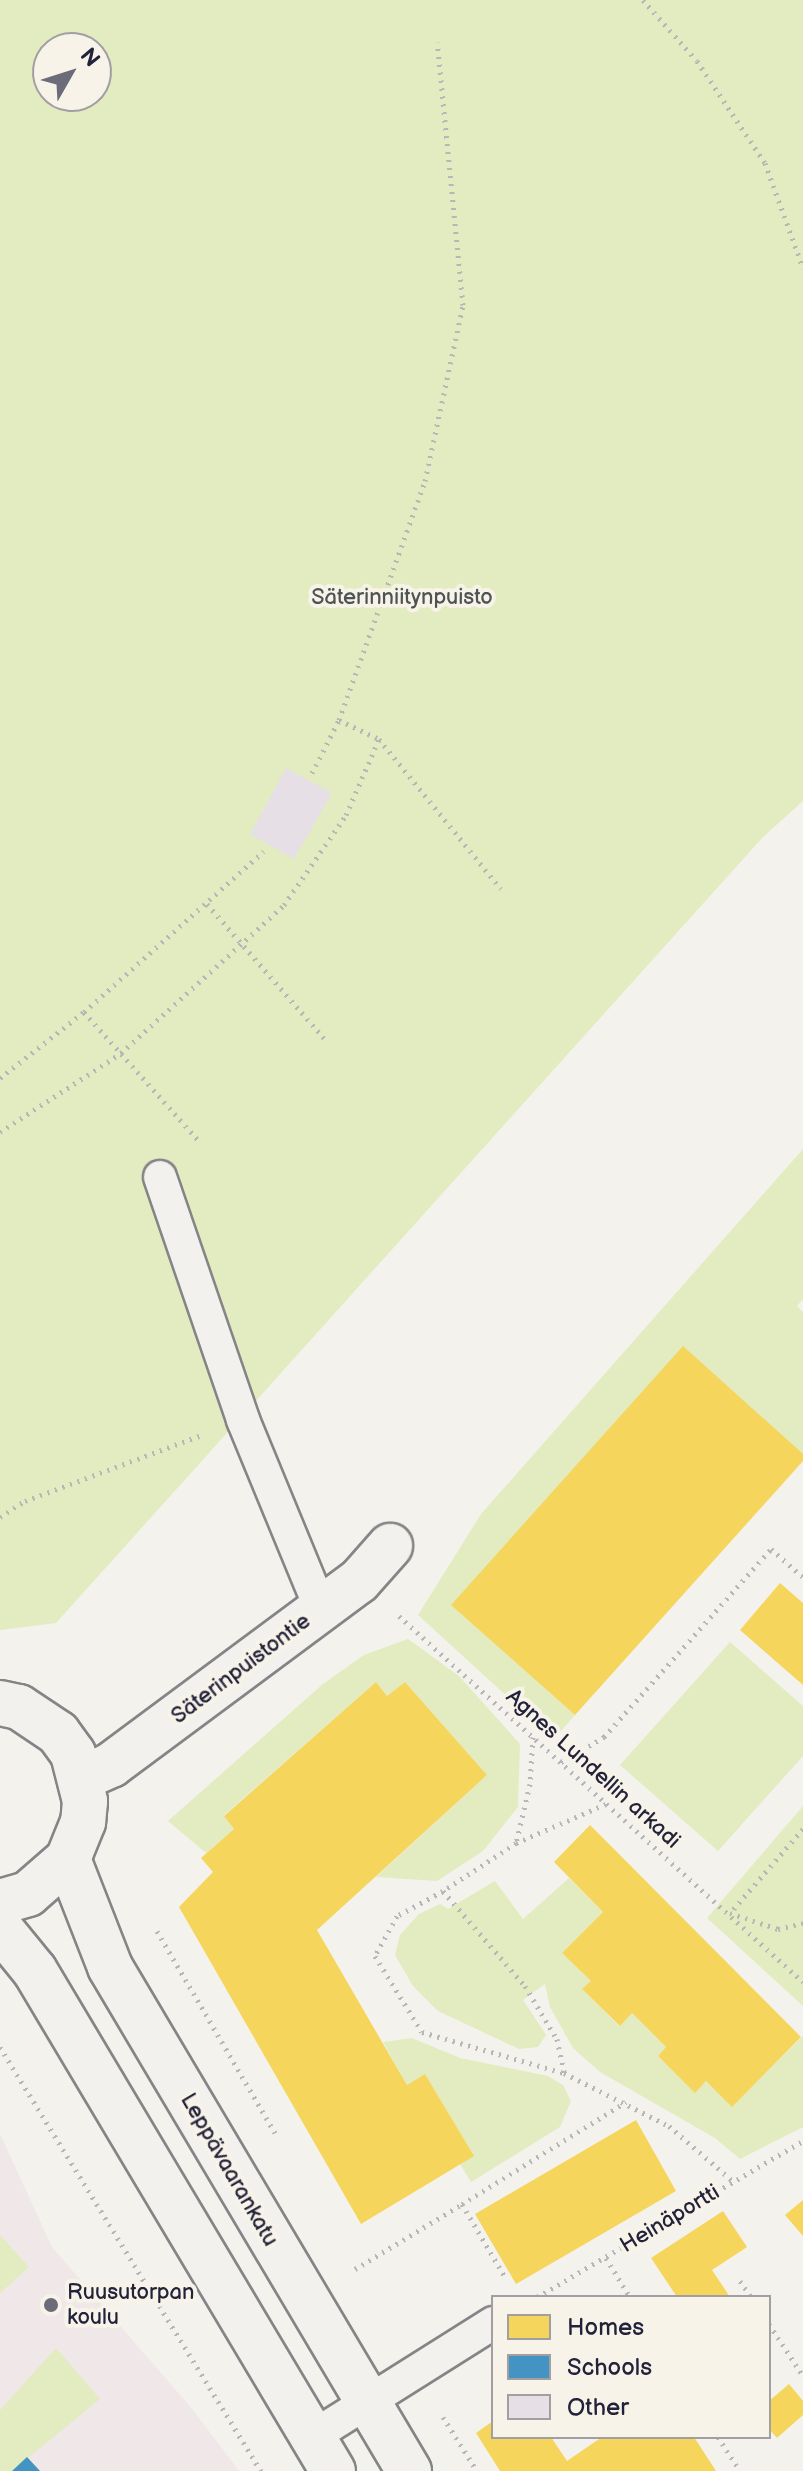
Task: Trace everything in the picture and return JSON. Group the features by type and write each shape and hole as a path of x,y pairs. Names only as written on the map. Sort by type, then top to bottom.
{"main road":[{"name":"Säterinpuistontie","path":"82,1778 111,1765 359,1581 390,1546"},
{"path":"0,1703 19,1707 58,1733 82,1778 83,1822 68,1859 28,1894 0,1902"},
{"name":"Leppävaarankatu","path":"68,1859 110,1967 409,2471"},
{"path":"0,1928 35,1971 322,2454"}],"lane":[{"path":"160,1177 243,1420 321,1609"},
{"path":"322,2454 366,2403 491,2324"}],"path":[{"path":"643,0 697,61 765,163 803,268"},
{"path":"312,773 339,720 425,481 463,305 437,42"},
{"path":"339,720 379,739 501,889"},
{"path":"0,1132 121,1053 244,945 312,868 346,815 379,739"},
{"path":"0,1078 84,1012 264,851"},
{"path":"207,904 324,1038"},
{"path":"84,1012 200,1142"},
{"path":"0,1517 25,1501 243,1420"},
{"path":"561,1762 604,1737 771,1549 803,1577"},
{"name":"Agnes Lundellin arkadi","path":"359,1581 803,1982"},
{"path":"516,1843 530,1784 533,1737"},
{"path":"606,1804 516,1843 443,1891 397,1916 375,1956 422,2032 564,2073 627,2101 669,2126 733,2181"},
{"path":"803,1829 730,1913 778,1929 803,1923"},
{"path":"443,1891 525,1986 557,2039 564,2073"},
{"path":"0,2047 261,2471"},
{"path":"355,2269 627,2101"},
{"name":"Heinäportti","path":"541,2295 803,2141"},
{"path":"462,2204 509,2284"},
{"path":"606,2258 629,2295"},
{"path":"740,2281 750,2295"},
{"path":"771,2327 803,2376"},
{"path":"415,2371 477,2471"},
{"path":"719,2439 740,2471"}],"shaded area":[{"name":"Ruusutorpan koulu","path":"0,2134 52,2247 193,2410 239,2471 0,2471"}],"green space":[{"name":"Säterinniitynpuisto","path":"0,0 803,0 803,801 763,837 56,1623 0,1630"},
{"path":"803,1149 803,1299 797,1306 803,1312 803,1454 452,1605 575,1715 554,1739 418,1615 481,1514"},
{"path":"408,1639 459,1676 520,1744 518,1807 483,1851 437,1881 376,1877 487,1775 405,1682 387,1696 376,1682 224,1815 234,1829 206,1853 168,1821 323,1684 364,1655"},
{"path":"730,1642 803,1706 803,1756 718,1851 620,1765"},
{"path":"803,1806 803,2006 707,1918"},
{"path":"569,1878 603,1912 562,1953 591,1981 583,1990 619,2026 632,2013 666,2047 658,2056 695,2092 706,2081 732,2106 803,2036 803,2127 740,2159 715,2138 600,2072 573,2048 550,2007 545,1984 523,2000 546,2035 538,2047 519,2049 438,2011 413,1986 395,1955 400,1935 419,1914 440,1904 448,1909 495,1881 523,1919"},
{"path":"412,2038 460,2058 548,2076 563,2085 571,2101 560,2127 471,2182 460,2164 473,2155 425,2074 407,2085 383,2042"},
{"path":"0,2235 29,2267 0,2293"},
{"path":"56,2348 100,2399 12,2471 0,2471 0,2410"}],"building: Homes":[{"path":"683,1346 803,1454 803,1461 575,1715 451,1605"},
{"path":"780,1583 803,1603 803,1685 740,1630"},
{"path":"376,1682 387,1696 405,1682 487,1775 317,1930 407,2085 425,2074 474,2156 361,2224 179,1907 213,1872 201,1858 234,1829 224,1816"},
{"path":"590,1825 801,2037 732,2107 706,2081 695,2093 658,2056 666,2047 632,2013 620,2026 582,1989 591,1981 562,1953 603,1912 554,1862"},
{"path":"636,2120 676,2191 516,2284 475,2214"},
{"path":"803,2200 803,2236 785,2215"},
{"path":"723,2211 747,2247 712,2270 729,2295 676,2295 651,2258"},
{"path":"789,2384 803,2401 803,2415 777,2438 771,2431 771,2399"},
{"path":"491,2422 491,2439 552,2439 567,2461 599,2439 695,2439 716,2471 500,2471 476,2433"}],"building: Schools":[{"path":"27,2457 40,2471 12,2471"}],"building: Other":[{"path":"286,768 332,793 294,859 250,834"}],"place":[{"name":"Ruusutorpan koulu","path":"51,2305"}]}
